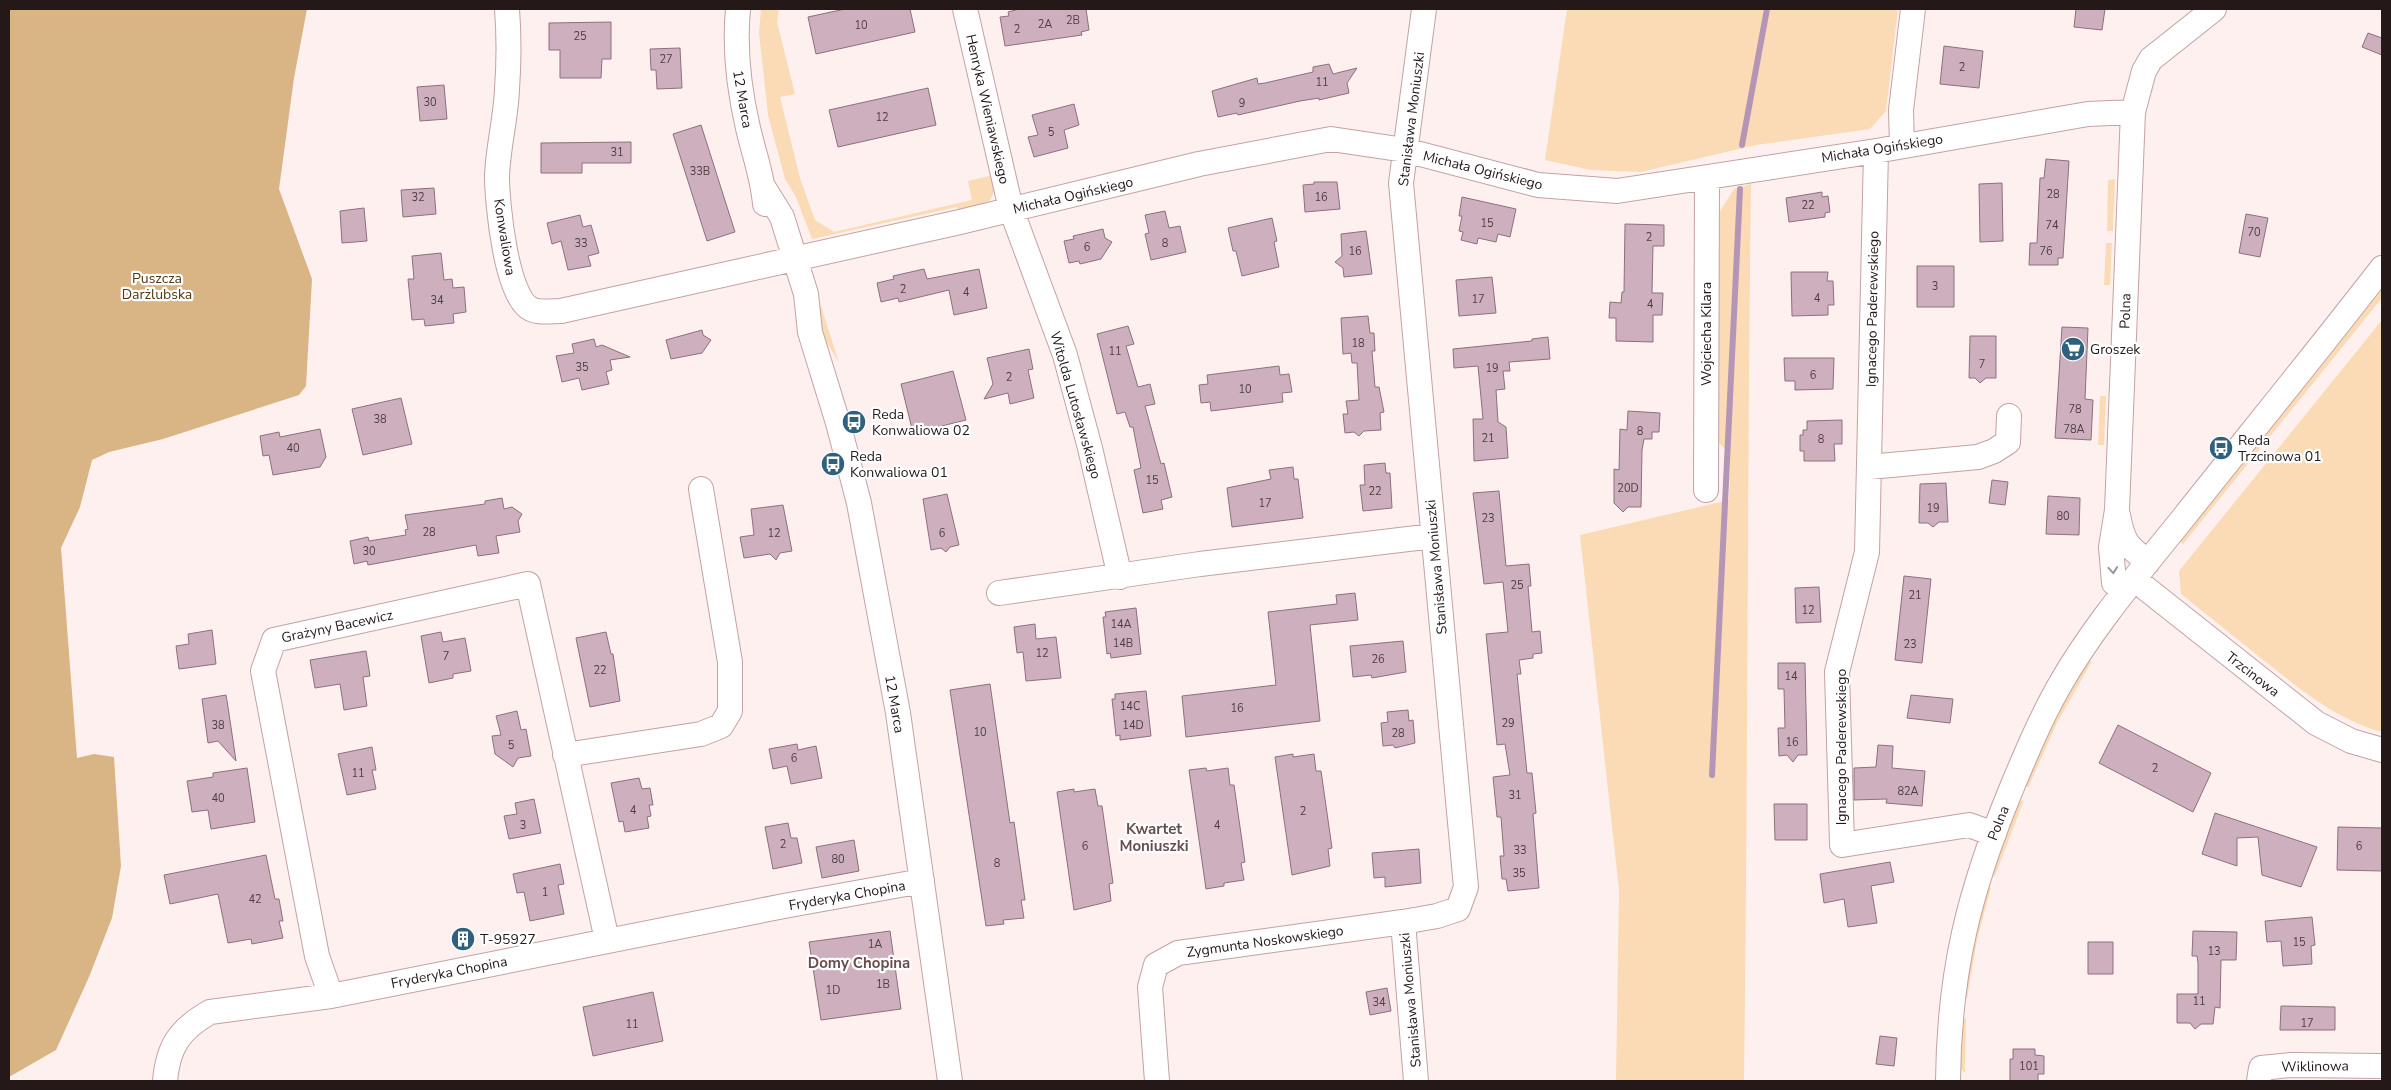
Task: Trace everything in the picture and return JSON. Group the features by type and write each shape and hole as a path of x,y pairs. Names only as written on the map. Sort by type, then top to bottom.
{"street":[{"name":"Konwaliowa","path":"507,9 509,38 507,90 497,177 507,262 514,288 521,302 531,310 561,311 788,261"},
{"name":"12 Marca","path":"738,9 737,63 742,98 764,188 782,217 788,261 808,299 810,332 838,423 859,503 898,713 950,1081"},
{"name":"Henryka Wieniawskiego","path":"965,9 1011,209"},
{"name":"Stanisława Moniuszki","path":"1416,1081 1404,922 1437,916 1458,909 1466,887 1401,182 1424,9"},
{"path":"1902,146 1902,110 1913,9"},
{"path":"2133,112 2144,71 2152,59 2214,9"},
{"name":"Michała Ogińskiego","path":"788,261 1200,164 1331,139 1405,150 1538,185 1617,190 1707,178 1756,168 1876,151 2088,114 2133,112"},
{"name":"Polna","path":"2133,112 2117,510 2111,547 2114,583 2135,578"},
{"name":"Ignacego Paderewskiego","path":"1876,151 1867,552 1837,672 1842,845 1969,825 1994,834"},
{"name":"Wojciecha Kilara","path":"1706,490 1707,178"},
{"name":"Witolda Lutosławskiego","path":"1011,209 1065,355 1090,448 1120,576"},
{"name":"Polna","path":"1948,1081 1950,1024 1958,955 1976,884 2028,748 2050,704 2080,652 2135,578 2382,268"},
{"path":"1868,467 1978,456 1994,451 2008,442 2009,416"},
{"path":"566,755 701,734 721,726 730,711 730,662 701,489"},
{"name":"Polna","path":"2117,510 2121,532 2128,547 2135,578"},
{"path":"999,593 1200,564 1433,536"},
{"name":"Trzcinowa","path":"2135,578 2316,723 2351,741 2382,750"},
{"name":"Grażyny Bacewicz","path":"331,996 317,956 263,671 274,640 528,584 607,940"},
{"name":"Fryderyka Chopina","path":"165,1081 167,1058 179,1037 195,1021 210,1012 331,996 607,940 922,882"},
{"name":"Zygmunta Noskowskiego","path":"1157,1081 1150,987 1156,965 1178,953 1404,922"},
{"name":"Wiklinowa","path":"2259,1081 2261,1068 2291,1065 2382,1066"}],"shaded area":[{"path":"761,9 779,9 777,22 795,94 780,97 800,178 815,220 834,232 972,200 968,181 993,175 994,191 990,200 987,203 958,213 957,207 812,239 796,197 785,179 768,115 759,33"},
{"path":"1567,9 1898,9 1886,111 1870,129 1756,145 1641,172 1591,170 1545,160"},
{"path":"2115,179 2113,231 2107,231 2108,180"},
{"path":"1751,184 1744,1081 1616,1081 1619,890 1580,535 1729,500 1730,453 1717,441 1720,211 1734,189"},
{"path":"2106,243 2112,243 2110,285 2104,285"},
{"path":"2382,283 2382,298 2183,544 2178,540"},
{"path":"813,300 818,301 821,306 839,363 826,341"},
{"path":"2382,320 2382,732 2333,711 2304,692 2276,670 2181,594 2179,571"},
{"path":"2100,396 2106,396 2104,445 2098,445"},
{"path":"2092,661 2057,723 2028,788 2025,780 2038,749 2084,662"},
{"path":"2024,800 1995,876 1988,874 2016,803"},
{"path":"1985,886 1991,888 1977,940 1967,999 1962,991"},
{"path":"1966,1017 1965,1073 1958,1067 1959,1024"}],"green space":[{"name":"Puszcza Darżlubska","path":"9,9 307,9 294,78 279,189 312,279 306,386 299,395 163,439 109,452 92,460 80,507 61,548 77,758 94,754 114,757 121,866 112,918 89,977 56,1050 9,1077"}],"building":[{"path":"845,9 910,9 915,32 816,54 808,17"},
{"path":"1019,9 1086,9 1089,30 1081,32 1082,35 1005,46 1000,17 1009,16 1008,12"},
{"path":"2076,9 2105,9 2102,30 2074,27"},
{"path":"611,22 611,59 602,59 601,78 560,78 560,50 549,50 549,23"},
{"path":"2368,33 2382,38 2382,55 2362,47"},
{"path":"1944,46 1983,51 1979,88 1940,84"},
{"path":"680,48 682,88 657,89 656,70 651,70 650,49"},
{"path":"1329,64 1333,74 1357,68 1347,83 1349,93 1319,100 1319,98 1300,101 1238,115 1237,113 1218,117 1212,91 1257,78 1258,84 1313,72 1313,67"},
{"path":"444,85 447,119 420,121 417,87"},
{"path":"928,88 936,125 838,147 829,110"},
{"path":"1074,104 1079,125 1064,130 1068,148 1034,157 1028,137 1038,135 1032,115"},
{"path":"701,125 735,232 707,241 673,134"},
{"path":"631,142 631,163 582,163 582,173 541,173 541,143"},
{"path":"2046,159 2069,161 2063,258 2058,258 2058,265 2029,265 2030,243 2037,243 2040,178 2044,178"},
{"path":"1314,182 1337,182 1340,209 1305,212 1303,185 1314,184"},
{"path":"2002,183 2003,241 1980,242 1979,184"},
{"path":"434,188 436,214 403,217 401,190"},
{"path":"1822,192 1822,197 1828,196 1830,212 1825,213 1825,217 1789,222 1786,198"},
{"path":"1462,197 1516,209 1510,237 1498,234 1496,242 1478,238 1477,244 1461,240 1463,232 1459,231 1462,216 1459,216"},
{"path":"364,208 367,241 342,243 340,211"},
{"path":"1165,211 1169,228 1180,226 1186,252 1151,260 1145,234 1149,233 1145,215"},
{"path":"2246,214 2268,218 2260,257 2239,253"},
{"path":"580,215 583,227 591,225 599,253 588,256 591,266 568,270 561,241 552,244 547,223"},
{"path":"1272,218 1277,241 1274,242 1279,267 1242,276 1236,251 1233,251 1228,228"},
{"path":"1625,224 1664,225 1664,246 1653,246 1652,293 1663,293 1662,315 1653,315 1653,342 1616,341 1616,318 1609,318 1610,302 1621,303 1622,292 1624,292"},
{"path":"1103,229 1105,238 1112,242 1101,259 1080,264 1079,261 1069,263 1064,241 1074,239 1073,236"},
{"path":"1366,231 1372,274 1344,277 1343,268 1335,262 1342,256 1341,234"},
{"path":"441,253 444,280 452,279 453,288 464,287 466,312 453,314 454,323 425,326 424,319 412,320 408,279 414,279 412,256"},
{"path":"1917,266 1954,266 1954,307 1917,307"},
{"path":"924,269 927,279 979,269 987,308 954,315 949,290 899,302 898,298 881,302 877,283 894,279 893,276"},
{"path":"1791,272 1828,272 1827,281 1833,281 1834,305 1828,305 1828,315 1792,316"},
{"path":"1492,277 1496,313 1459,316 1456,280"},
{"path":"1368,316 1370,333 1374,333 1375,351 1372,351 1375,387 1379,387 1384,412 1380,413 1381,430 1364,431 1359,436 1354,432 1345,433 1343,414 1348,414 1346,401 1359,400 1357,363 1352,363 1351,353 1343,354 1341,318"},
{"path":"1128,326 1134,344 1126,346 1138,387 1150,384 1155,404 1145,406 1161,464 1164,463 1172,497 1161,500 1163,509 1143,513 1134,470 1141,468 1133,427 1130,427 1125,412 1117,414 1097,334"},
{"path":"2062,327 2088,328 2085,399 2093,400 2091,440 2055,438"},
{"path":"702,330 703,335 711,340 702,353 671,359 666,340"},
{"path":"1970,336 1996,336 1996,378 1986,378 1980,383 1975,378 1969,378"},
{"path":"1548,337 1550,359 1509,362 1510,371 1503,371 1505,389 1496,390 1498,422 1506,427 1508,458 1474,461 1473,419 1483,419 1478,366 1454,368 1453,349 1532,341 1532,339"},
{"path":"594,339 596,347 602,345 630,357 610,360 612,370 606,372 609,384 582,390 579,378 562,382 556,356 574,353 572,344"},
{"path":"1029,349 1033,369 1028,370 1034,398 1010,404 1008,393 984,399 993,384 987,358"},
{"path":"1784,358 1834,358 1833,389 1795,390 1795,381 1785,381"},
{"path":"1279,366 1280,375 1289,374 1292,392 1282,393 1283,402 1211,411 1210,402 1201,403 1199,385 1208,384 1207,375"},
{"path":"953,371 966,420 913,433 901,384"},
{"path":"401,398 412,444 363,455 352,409"},
{"path":"1628,411 1660,413 1659,432 1652,432 1652,439 1644,439 1642,450 1641,507 1628,507 1623,512 1614,503 1614,469 1619,470 1620,429 1627,430"},
{"path":"1842,420 1842,444 1834,444 1835,461 1804,461 1804,451 1800,451 1800,435 1803,435 1803,430 1807,430 1807,421"},
{"path":"320,429 326,457 320,467 273,475 269,455 263,456 260,436 279,432 280,437"},
{"path":"1385,463 1386,473 1390,473 1392,508 1363,511 1360,485 1365,485 1364,465"},
{"path":"1293,467 1294,479 1298,479 1303,518 1232,527 1227,488 1271,479 1269,470"},
{"path":"1992,480 2008,482 2005,505 1989,503"},
{"path":"1946,483 1948,522 1939,522 1933,527 1928,523 1919,523 1920,484"},
{"path":"1499,491 1506,566 1529,564 1531,586 1528,586 1532,632 1540,631 1542,653 1533,654 1533,658 1519,660 1521,674 1517,674 1527,773 1532,773 1536,813 1533,814 1539,888 1508,891 1506,879 1502,879 1500,856 1504,856 1501,817 1497,817 1493,777 1510,775 1505,744 1497,745 1486,634 1508,632 1503,582 1484,584 1473,493"},
{"path":"947,494 959,545 950,547 946,552 941,548 931,550 923,499"},
{"path":"2048,496 2080,498 2079,535 2046,534"},
{"path":"502,498 504,509 512,507 522,514 518,521 520,532 496,536 499,553 478,556 476,545 368,565 367,561 354,564 350,541 368,537 369,541 406,535 405,530 408,529 405,515 485,504 485,501"},
{"path":"783,505 792,551 780,553 776,560 770,554 744,558 740,537 754,535 751,509"},
{"path":"1904,576 1931,579 1922,663 1895,660"},
{"path":"1819,587 1821,622 1796,623 1795,588"},
{"path":"1355,593 1358,620 1310,625 1320,721 1186,737 1182,696 1276,685 1268,612 1337,604 1336,595"},
{"path":"1136,608 1141,654 1111,658 1110,653 1107,654 1103,617 1106,617 1105,612"},
{"path":"1035,624 1036,639 1056,637 1061,678 1026,681 1023,652 1017,653 1014,627"},
{"path":"212,630 216,664 179,669 176,646 189,644 188,634"},
{"path":"441,632 443,642 465,638 471,671 453,674 453,678 429,683 421,636"},
{"path":"606,632 611,654 613,654 620,701 590,707 576,638"},
{"path":"1403,641 1406,672 1372,678 1371,675 1353,677 1350,646"},
{"path":"366,651 370,676 363,677 367,706 344,710 340,684 315,688 310,660"},
{"path":"1778,663 1805,663 1807,755 1798,755 1793,762 1787,755 1779,756 1778,728 1785,728 1784,689 1778,689"},
{"path":"990,684 1010,823 1014,822 1025,900 1021,900 1024,918 1003,920 1004,924 986,926 950,690"},
{"path":"1146,691 1151,736 1120,740 1120,735 1116,736 1112,699 1115,699 1115,694"},
{"path":"226,695 236,761 218,741 208,743 202,699"},
{"path":"1911,695 1953,699 1950,723 1907,718"},
{"path":"1408,710 1409,721 1413,720 1415,743 1395,748 1393,745 1383,746 1381,723 1388,722 1387,712"},
{"path":"517,711 521,730 526,729 531,756 518,758 513,767 495,754 492,736 501,735 496,716"},
{"path":"2118,725 2211,773 2193,812 2099,763"},
{"path":"797,744 798,750 816,746 822,778 791,784 787,766 773,769 769,749"},
{"path":"1878,745 1893,746 1892,768 1925,771 1922,806 1886,803 1887,799 1854,800 1854,768 1876,767"},
{"path":"372,747 376,770 372,770 376,789 347,795 338,754"},
{"path":"1293,754 1293,757 1314,754 1316,771 1321,771 1332,848 1328,849 1330,866 1292,875 1275,757"},
{"path":"247,768 255,822 211,829 208,810 192,812 187,781 213,777 213,773"},
{"path":"1206,768 1207,771 1228,768 1230,785 1234,785 1245,862 1241,863 1244,880 1224,883 1224,886 1206,889 1189,770"},
{"path":"639,778 642,789 650,788 653,805 649,805 651,816 647,817 649,828 625,832 623,821 619,822 611,783"},
{"path":"1074,789 1074,792 1095,789 1098,806 1102,806 1113,883 1109,884 1111,901 1074,910 1057,792"},
{"path":"534,799 541,833 509,839 504,816 517,814 515,803"},
{"path":"1774,804 1807,804 1807,840 1775,840"},
{"path":"2215,813 2317,847 2301,887 2262,875 2258,837 2237,838 2237,866 2202,854"},
{"path":"788,823 791,838 797,838 802,863 773,869 765,827"},
{"path":"2338,827 2382,828 2382,871 2337,870"},
{"path":"854,840 859,871 822,878 816,847"},
{"path":"1419,849 1421,883 1385,887 1385,877 1374,878 1372,853"},
{"path":"266,855 275,899 279,899 283,921 279,921 283,938 252,944 251,939 228,943 218,894 170,904 164,875"},
{"path":"1890,862 1894,882 1871,886 1877,923 1848,927 1844,899 1824,903 1820,874"},
{"path":"560,864 564,884 558,885 564,914 530,921 524,892 517,893 513,874"},
{"path":"2312,917 2315,945 2311,946 2312,964 2283,966 2281,941 2267,942 2265,921"},
{"path":"890,931 901,1009 821,1020 809,942"},
{"path":"2193,931 2237,932 2236,960 2221,960 2220,1008 2215,1007 2213,1024 2201,1024 2195,1029 2190,1023 2177,1023 2177,994 2198,994 2197,956 2192,956"},
{"path":"2088,942 2113,942 2113,974 2088,974"},
{"path":"1387,988 1391,1011 1370,1015 1366,992"},
{"path":"653,992 663,1041 593,1056 583,1007"},
{"path":"2281,1006 2335,1007 2335,1030 2280,1030"},
{"path":"1880,1036 1897,1038 1894,1066 1876,1064"},
{"path":"2013,1049 2035,1049 2035,1055 2044,1056 2044,1074 2038,1074 2038,1081 2010,1081 2010,1059 2013,1059"}],"waterway":[{"path":"1742,145 1767,9"},
{"path":"1712,775 1740,189"}],"place":[{"name":"Groszek","path":"2073,349"},
{"name":"Reda Konwaliowa 02","path":"854,422"},
{"name":"Reda Trzcinowa 01","path":"2221,448"},
{"name":"Reda Konwaliowa 01","path":"833,464"},
{"name":"T-95927","path":"463,939"}],"district":[{"name":"Kwartet Moniuszki","path":"1154,838"},
{"name":"Domy Chopina","path":"859,963"}]}
